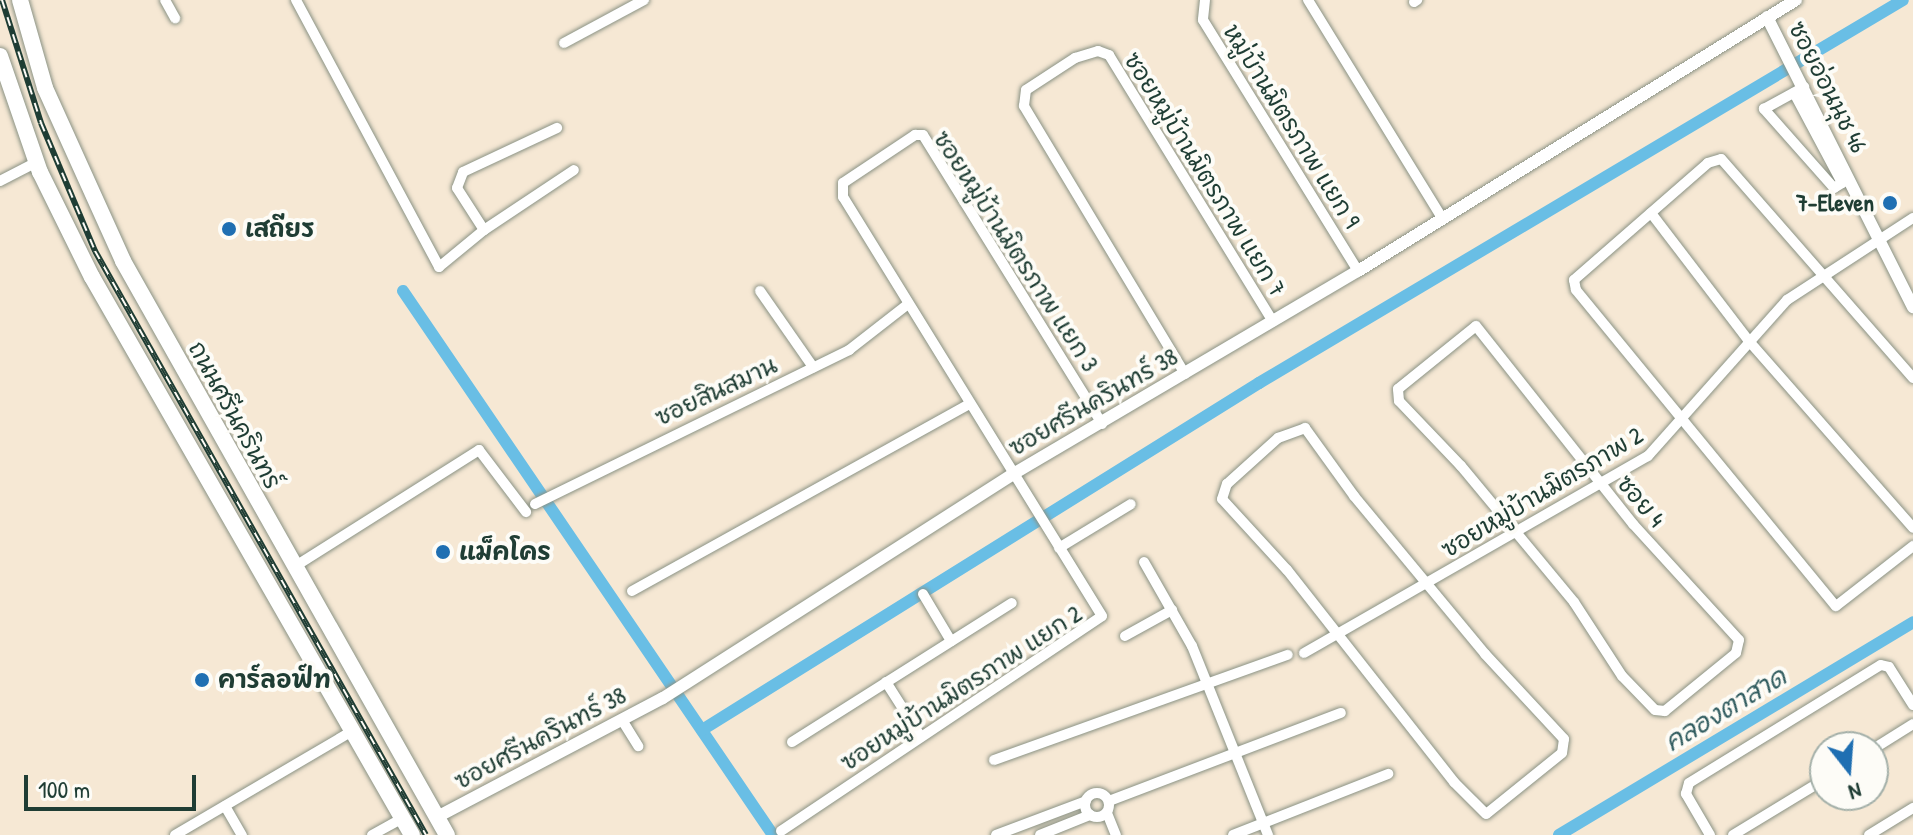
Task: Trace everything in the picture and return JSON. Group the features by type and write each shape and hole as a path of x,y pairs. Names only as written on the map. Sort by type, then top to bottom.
{"main road":[{"name":"ถนนศรีนครินทร์","path":"20,0 45,88 123,261 447,835"},
{"path":"0,56 37,162 92,277 412,835"}],"street":[{"path":"165,0 175,18"},
{"path":"296,0 439,267 484,230 574,170"},
{"path":"564,43 644,0"},
{"name":"หมู่บ้านมิตรภาพ แยก 9","path":"1205,0 1203,20 1358,271"},
{"path":"1308,0 1442,218"},
{"name":"ซอยศรีนครินทร์ 38","path":"437,817 683,686 1013,474 1358,271 1796,0"},
{"name":"ซอยอ่อนนุช 46","path":"1767,17 1913,307"},
{"name":"ซอยหมู่บ้านมิตรภาพ แยก 7","path":"1185,374 1024,106 1026,90 1090,51 1109,55 1273,322"},
{"path":"1799,85 1842,183 1834,188 1764,109 1799,85"},
{"path":"484,230 457,188 458,179 557,128"},
{"name":"ซอยหมู่บ้านมิตรภาพ แยก 3","path":"908,304 841,192 843,183 915,135 927,138 1102,424"},
{"path":"1913,378 1827,275 1721,159 1708,163 1574,283 1836,606 1913,546"},
{"path":"0,181 37,162"},
{"path":"1651,213 1748,340 1913,528"},
{"name":"ซอยหมู่บ้านมิตรภาพ 2","path":"1304,653 1517,534 1657,448 1748,340 1787,300 1913,218"},
{"path":"760,291 813,367"},
{"name":"ซอยสินสมาน","path":"535,504 860,342 908,304"},
{"name":"ซอยหมู่บ้านมิตรภาพ แยก 2","path":"781,831 1101,620 1100,611 908,304"},
{"name":"ซอย 4","path":"1471,328 1485,331 1535,404 1602,484 1734,633 1736,653 1665,711 1655,710 1622,676 1583,614 1397,398 1398,389 1471,328"},
{"path":"632,591 969,404"},
{"path":"1292,429 1311,433 1354,496 1427,584 1564,739 1562,753 1491,812 1477,809 1339,634 1222,499 1227,484 1292,429"},
{"path":"294,567 479,450 526,512"},
{"path":"1059,548 1131,504"},
{"path":"1144,562 1172,610 1207,684 1268,835"},
{"path":"923,594 951,641"},
{"path":"792,742 1012,603"},
{"path":"1125,636 1172,610"},
{"path":"994,760 1288,655"},
{"path":"1710,835 1686,794 1689,783 1881,665 1889,667 1913,705"},
{"path":"886,682 921,737"},
{"path":"1040,835 1341,713"},
{"path":"622,720 638,746"},
{"path":"1889,739 1913,724"},
{"path":"175,835 352,731"},
{"path":"1233,835 1388,774"},
{"path":"1733,835 1809,789"},
{"path":"996,835 1086,801 1097,793 1108,807 1116,835"},
{"path":"1086,801 1090,815"},
{"path":"225,806 242,835"},
{"path":"1869,835 1913,808"},
{"path":"372,835 403,818"}],"waterway":[{"path":"702,730 1259,383 1903,0"},
{"path":"403,291 773,835"},
{"name":"คลองตาสาด","path":"1559,835 1913,622"}],"railway":[{"path":"2,0 41,123 95,251 426,835"}],"place":[{"name":"7-Eleven","path":"1890,203"},
{"name":"เสถียร","path":"229,229"},
{"name":"แม็คโคร","path":"443,552"},
{"name":"คาร์ลอฟ์ท","path":"202,680"}]}
